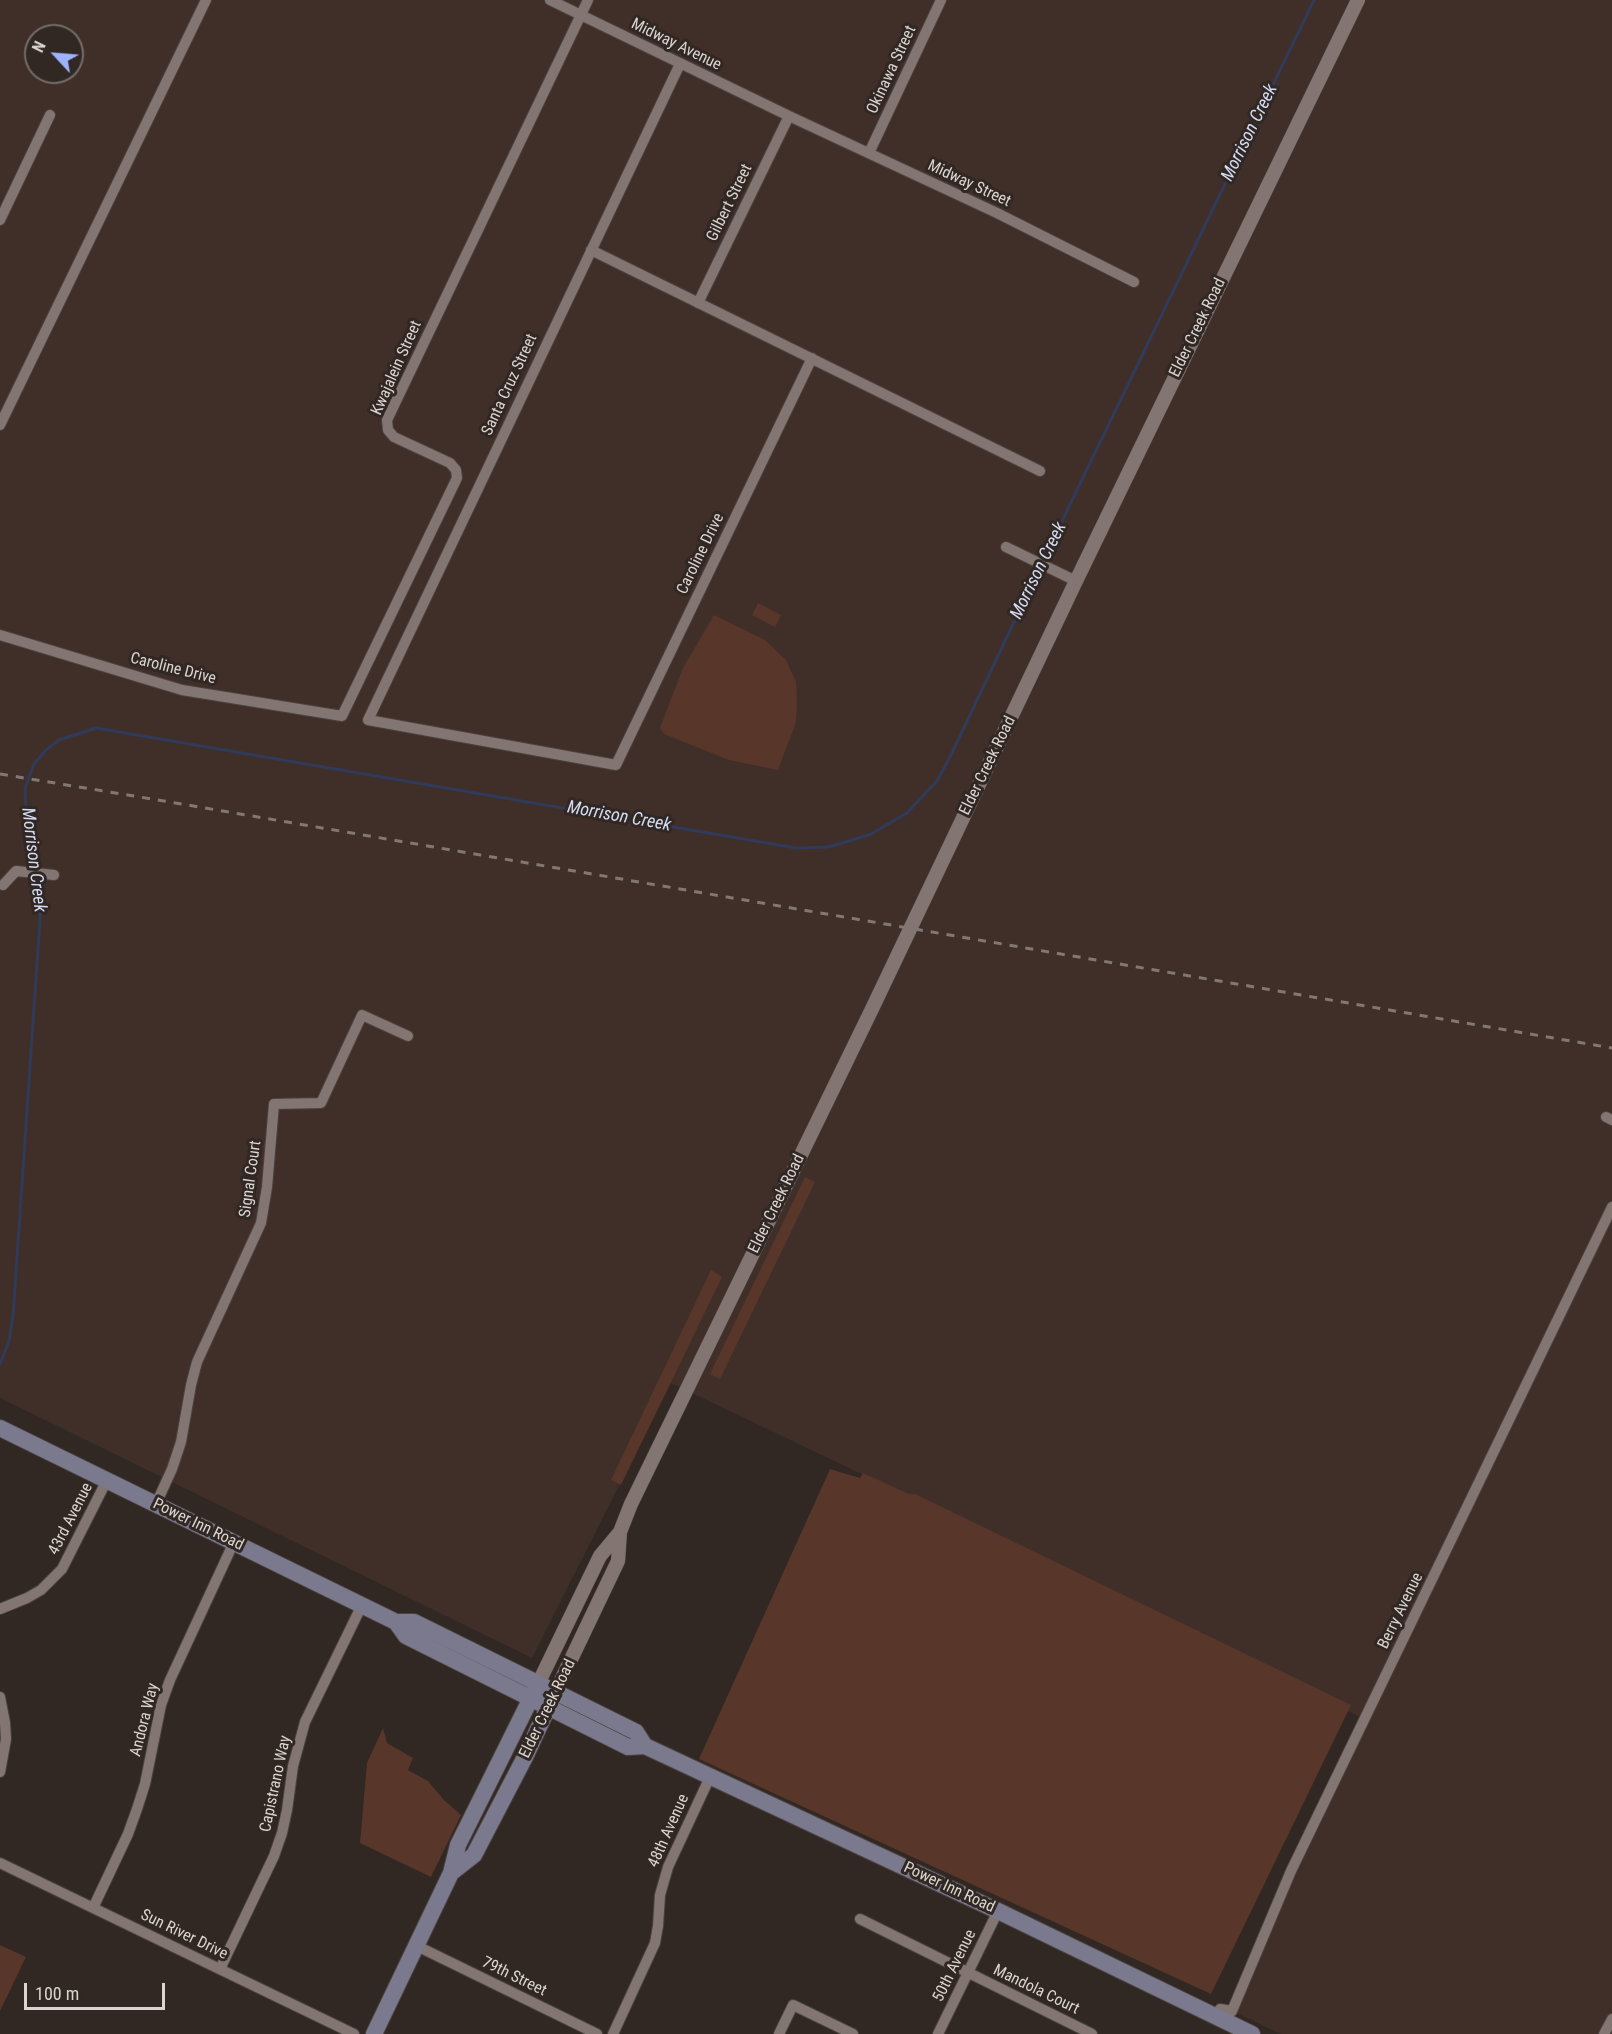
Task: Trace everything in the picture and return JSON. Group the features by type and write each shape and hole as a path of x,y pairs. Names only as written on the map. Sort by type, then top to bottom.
{"main road":[{"name":"Power Inn Road","path":"0,1428 396,1622 414,1622 552,1700 628,1747 645,1746 998,1911 1251,2034"},
{"name":"Elder Creek Road","path":"374,2034 452,1873 458,1845 535,1691"},
{"name":"Elder Creek Road","path":"452,1873 474,1855 552,1700"}],"street":[{"path":"0,425 206,0"},
{"name":"Midway Avenue","path":"550,0 789,116"},
{"name":"Kwajalein Street","path":"342,716 458,478 456,470 450,463 394,437 388,430 387,420 588,0"},
{"name":"Okinawa Street","path":"869,153 941,0"},
{"name":"Elder Creek Road","path":"535,1691 600,1556 620,1532 1076,581 1358,0"},
{"name":"Santa Cruz Street","path":"368,720 680,64"},
{"path":"0,220 50,115"},
{"name":"Midway Street","path":"789,116 997,213 1134,282"},
{"name":"Gilbert Street","path":"698,303 789,116"},
{"path":"591,250 1040,471"},
{"name":"Caroline Drive","path":"368,720 616,765 812,358"},
{"path":"1006,547 1076,581"},
{"name":"Caroline Drive","path":"0,635 182,690 342,716"},
{"path":"3,885 16,871 54,875"},
{"name":"Signal Court","path":"156,1504 181,1442 197,1362 261,1223 267,1187 274,1104 321,1103 362,1015 408,1036"},
{"name":"Berry Avenue","path":"1216,2017 1220,2009 1232,2011 1291,1871 1612,1207"},
{"name":"43rd Avenue","path":"0,1609 27,1599 41,1590 62,1569 107,1480"},
{"name":"Elder Creek Road","path":"552,1700 618,1561 620,1532"},
{"name":"Andora Way","path":"93,1908 128,1834 137,1809 145,1784 161,1705 170,1680 234,1542"},
{"name":"Capistrano Way","path":"220,1969 274,1856 282,1833 293,1766 306,1722 362,1605"},
{"path":"0,1697 6,1738 0,1772"},
{"name":"48th Avenue","path":"613,2034 655,1943 660,1895 668,1867 710,1777"},
{"name":"Sun River Drive","path":"0,1863 354,2034"},
{"name":"50th Avenue","path":"938,2034 998,1911"},
{"name":"Mandola Court","path":"860,1919 1092,2034"},
{"name":"79th Street","path":"417,1946 597,2034"},
{"path":"779,2034 794,2005 853,2034"},
{"path":"1604,2034 1612,2019"}],"shaded area":[{"path":"0,0 1612,0 1612,2034 1281,2034 1232,2011 1368,1721 671,1383 532,1658 0,1398"},
{"path":"758,603 781,615 775,627 752,615"},
{"path":"714,615 765,640 786,660 796,682 796,722 778,770 729,760 664,734 660,728 683,668"},
{"path":"805,1177 815,1182 720,1379 710,1374"},
{"path":"711,1270 722,1277 621,1485 611,1480"},
{"path":"830,1469 860,1478 863,1473 909,1494 915,1494 1351,1705 1211,1994 699,1759"},
{"path":"383,1728 387,1743 413,1758 408,1770 428,1781 461,1815 431,1877 360,1843 367,1763"},
{"path":"0,1945 26,1957 0,2011"}],"waterway":[{"name":"Morrison Creek","path":"0,1364 9,1341 13,1316 41,905 26,818 25,788 34,764 46,750 59,740 96,728 796,848 828,847 846,842 871,834 907,813 937,781 951,755 1314,0"}],"railway":[{"path":"0,774 1612,1048"}]}
